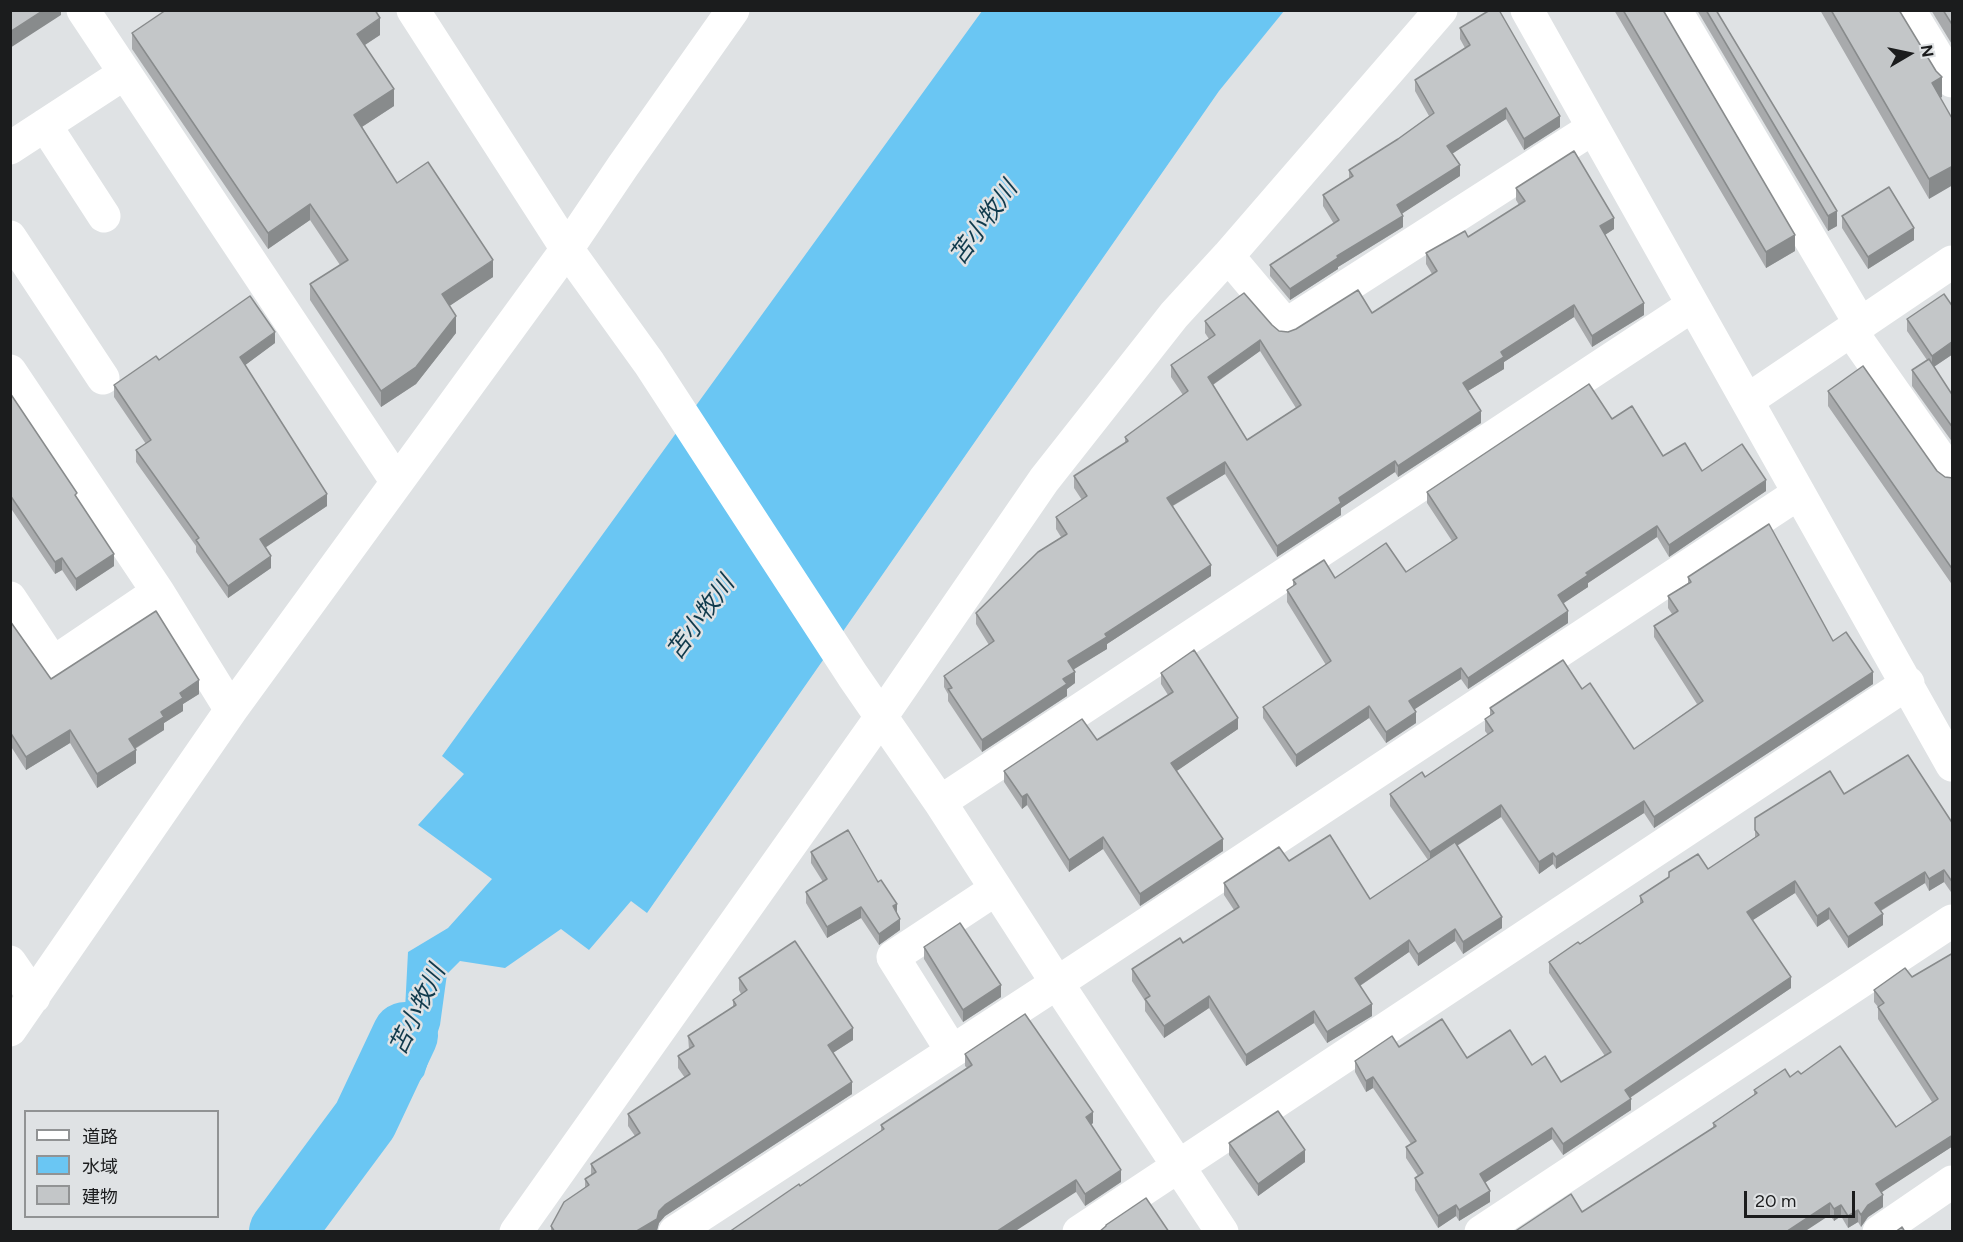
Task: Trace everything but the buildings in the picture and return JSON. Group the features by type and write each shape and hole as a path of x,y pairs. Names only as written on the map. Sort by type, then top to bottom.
{"street":[{"path":"413,10 567,249 649,363 853,676 940,802 1222,1232"},
{"path":"10,1030 231,710 567,249 622,166 733,10"},
{"path":"516,1232 881,717 1044,480 1174,315 1441,10"},
{"path":"1527,10 1953,765"},
{"path":"1675,10 1856,328 1953,475"},
{"path":"1910,10 1953,81"},
{"path":"90,13 124,73 397,482"},
{"path":"10,148 124,73"},
{"path":"45,125 104,216"},
{"path":"1228,256 1286,325 1593,128"},
{"path":"10,237 103,378"},
{"path":"1748,400 1953,262"},
{"path":"940,802 1693,305"},
{"path":"10,371 158,592 231,710"},
{"path":"675,1232 1057,983 1799,493"},
{"path":"10,598 53,663 158,592"},
{"path":"1079,1232 1908,682"},
{"path":"952,1051 892,957 996,889"},
{"path":"1481,1232 1953,921"},
{"path":"10,962 34,997"},
{"path":"1879,1232 1953,1182"}],"water":[{"path":"982,11 1284,11 1219,91 647,913 631,901 589,950 561,929 505,968 460,961 447,974 440,1025 424,1075 376,1137 364,1110 405,1010 408,952 448,928 492,879 418,825 464,774 442,756"}],"waterway":[{"name":"苫小牧川","path":"282,1232 365,1120 405,1035"}]}
